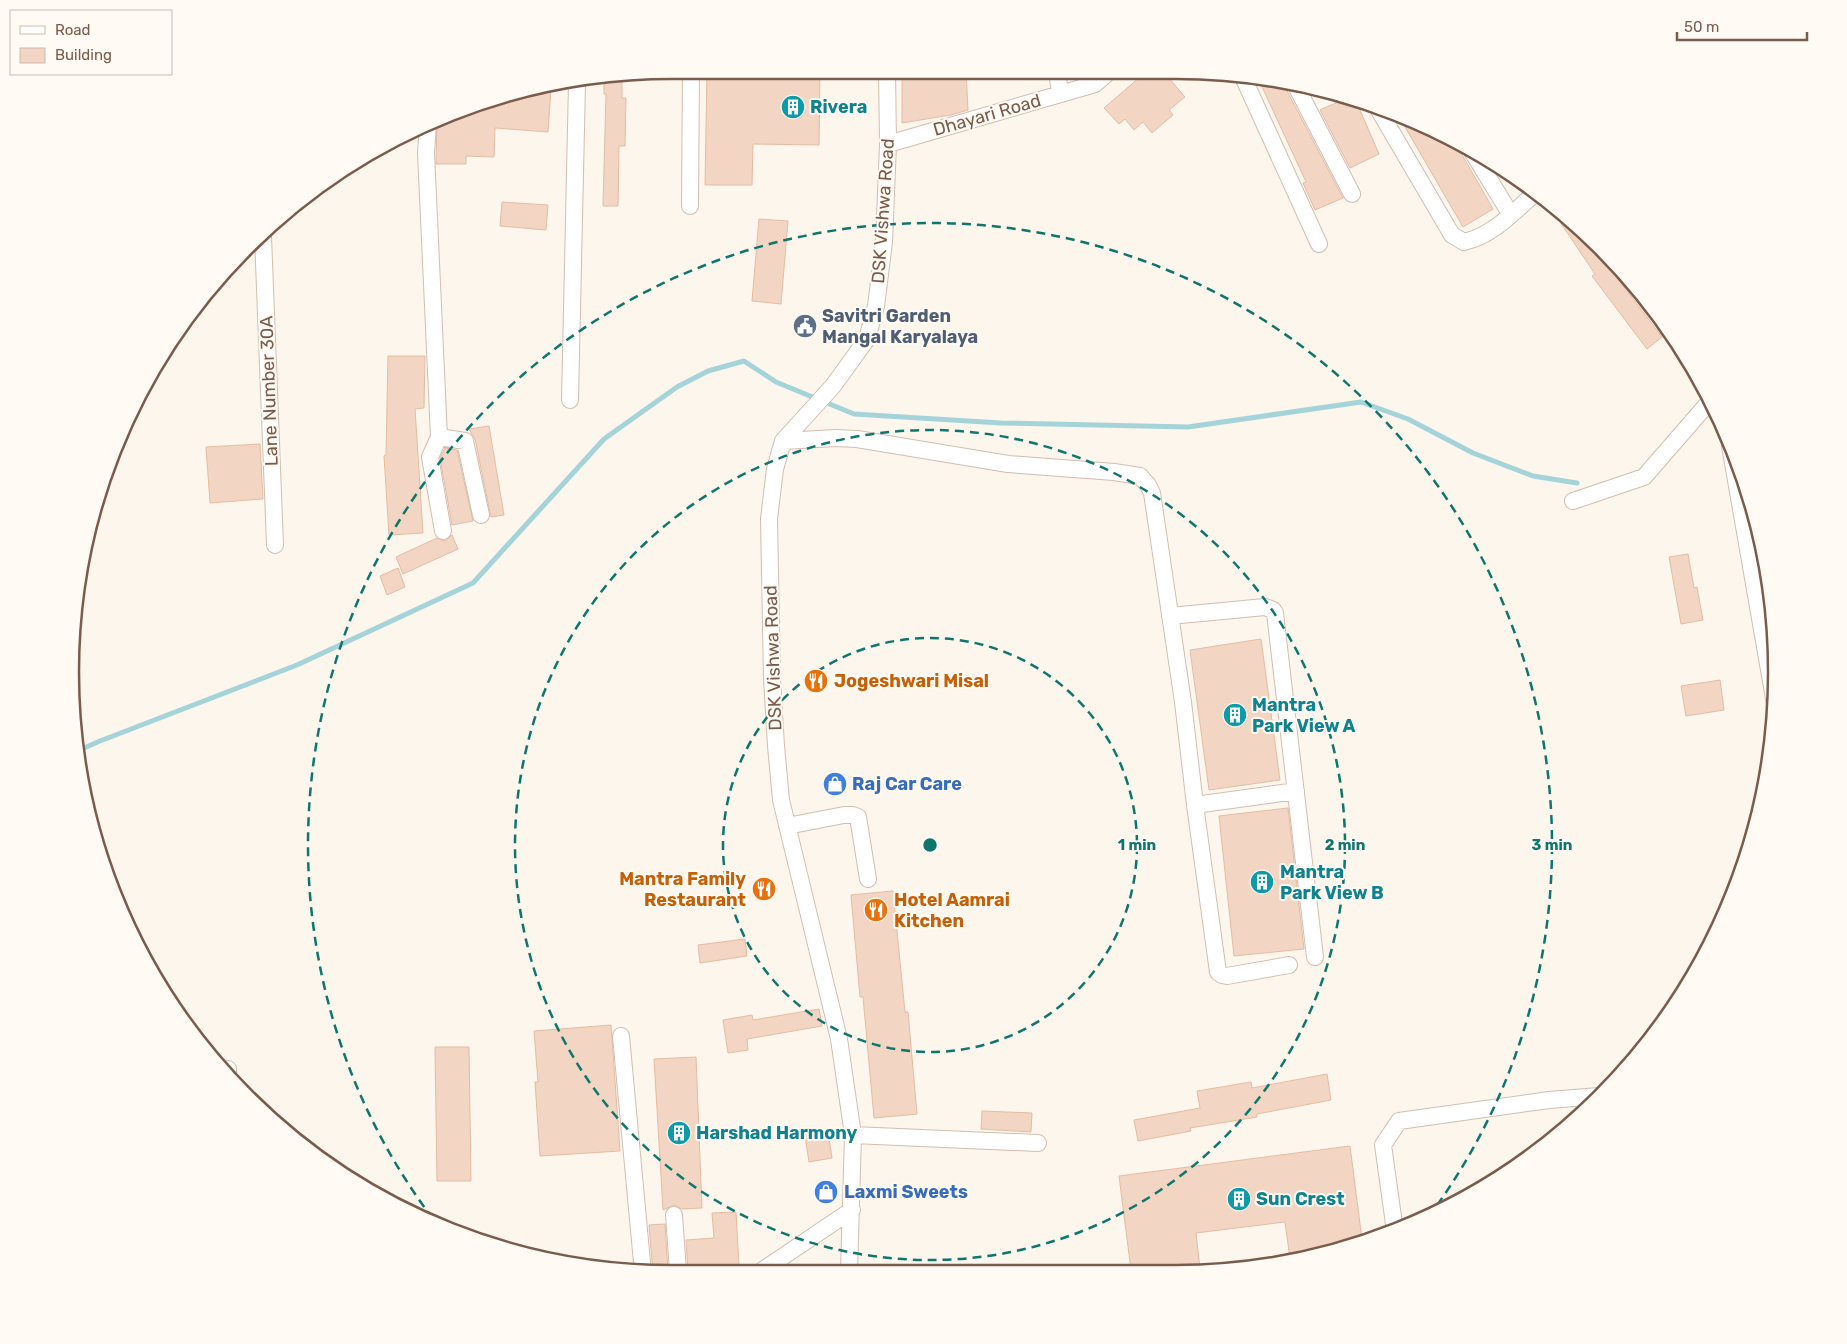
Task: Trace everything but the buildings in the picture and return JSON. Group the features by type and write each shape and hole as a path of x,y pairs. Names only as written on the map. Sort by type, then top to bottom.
{"street":[{"path":"690,206 691,79"},
{"name":"DSK Vishwa Road","path":"849,1265 852,1210 852,1134 839,1039 781,800 772,679 769,519 775,469 783,441 833,386 867,339 876,306 884,242 888,144 888,79"},
{"path":"1058,79 1060,94"},
{"name":"Dhayari Road","path":"888,144 1095,84 1101,79"},
{"path":"1246,83 1319,244"},
{"path":"570,400 577,87"},
{"path":"1299,92 1352,194"},
{"path":"1383,116 1452,234 1464,242 1477,240 1511,215 1531,197"},
{"path":"427,132 426,153 439,437 430,457 443,531"},
{"path":"1479,162 1511,215"},
{"name":"Lane Number 30A","path":"263,243 275,545"},
{"path":"1573,501 1644,477 1705,407"},
{"path":"439,437 464,441 481,515"},
{"path":"783,441 836,438 857,439 1008,464 1114,472 1140,476 1152,493 1183,702 1218,972 1227,976 1288,965"},
{"path":"1746,510 1750,528 1767,650"},
{"path":"1170,616 1265,607 1273,610 1315,956"},
{"path":"1195,805 1296,791"},
{"path":"788,826 844,815 858,817 868,879"},
{"path":"621,1036 642,1264"},
{"path":"1394,1223 1383,1145 1399,1121 1549,1100 1588,1097"},
{"path":"852,1134 1038,1143"},
{"path":"770,1265 852,1210"},
{"path":"674,1215 678,1265"}],"waterway":[{"path":"84,748 297,665 473,583 604,439 677,387 708,371 744,361 776,382 854,414 1001,423 1188,427 1361,402 1408,419 1473,453 1533,476 1577,483"}],"place":[{"name":"Rivera","path":"793,107"},
{"name":"Savitri Garden Mangal Karyalaya","path":"805,326"},
{"name":"Jogeshwari Misal","path":"816,681"},
{"name":"Mantra Park View A","path":"1235,715"},
{"name":"Raj Car Care","path":"835,784"},
{"name":"Mantra Park View B","path":"1262,882"},
{"name":"Mantra Family Restaurant","path":"764,889"},
{"name":"Hotel Aamrai Kitchen","path":"876,910"},
{"name":"Harshad Harmony","path":"679,1133"},
{"name":"Laxmi Sweets","path":"826,1192"},
{"name":"Sun Crest","path":"1239,1199"}]}
